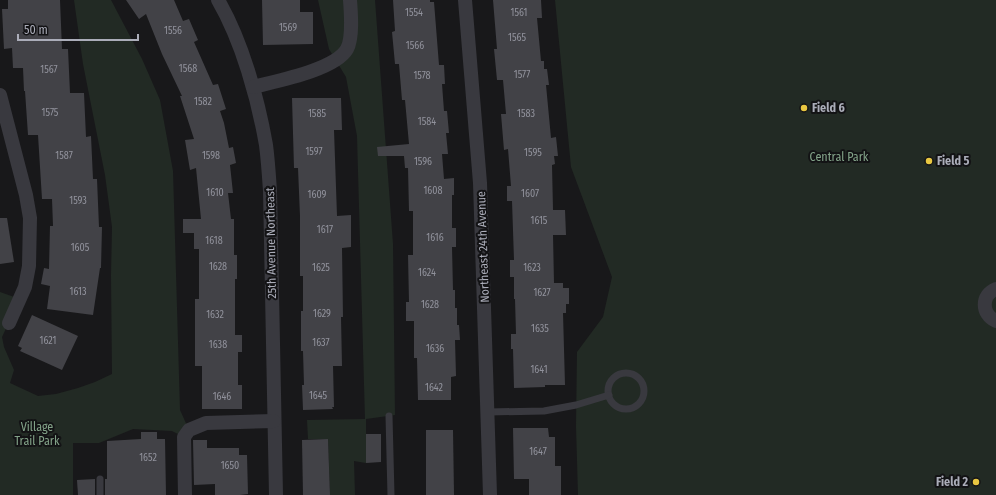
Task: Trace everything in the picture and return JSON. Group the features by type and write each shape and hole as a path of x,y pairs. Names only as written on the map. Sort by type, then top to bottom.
{"street":[{"name":"25th Avenue Northeast","path":"218,0 230,23 253,87 266,146 270,191 276,495"},
{"path":"253,87 301,74 336,61 346,50 350,39 350,0"},
{"name":"Northeast 24th Avenue","path":"465,0 480,184 490,495"},
{"path":"0,95 26,195 30,218 29,266 25,287 9,323"},
{"path":"996,289 988,295 984,305 988,315 996,321"},
{"path":"185,495 184,437 189,430 206,423 274,421"}],"lane":[{"path":"626,373 637,376 644,387 645,393 640,403 630,409 619,408 611,400 609,395 608,389 610,383 619,374 626,373"},
{"path":"488,412 544,411 576,406 609,395"},
{"path":"389,416 391,495"},
{"path":"100,479 100,495"}],"green space":[{"name":"Village Trail Park","path":"74,0 111,0 142,59 160,100 173,171 180,410 189,430 184,437 172,431 133,429 99,443 73,443 73,495 0,495 0,292 20,299 2,337 4,347 14,370 10,383 38,396 56,394 78,388 112,374 112,227 105,175 83,64"},
{"path":"318,0 375,0 393,244 395,415 366,419 366,463 354,461 355,495 330,495 328,439 308,439 307,420 365,419 357,136 346,77 329,49"},
{"name":"Central Park","path":"555,0 996,0 996,495 578,495 576,426 577,352 603,317 612,277 571,167"}],"building":[{"path":"8,0 60,0 62,49 68,49 70,93 84,93 86,137 91,136 93,179 97,179 99,227 102,227 101,268 93,315 47,309 50,286 41,284 44,268 49,269 50,226 53,226 52,199 42,199 38,135 28,135 23,68 13,68 12,48 4,49 2,9 8,9"},
{"path":"126,0 174,0 183,21 189,19 198,40 194,42 213,85 218,84 226,109 220,111 229,148 233,147 236,163 230,165 233,193 228,193 231,219 234,219 234,255 237,255 237,279 235,279 235,335 242,335 242,352 238,352 238,385 242,385 242,409 202,409 202,366 195,366 195,299 199,299 199,249 194,249 194,233 183,233 183,219 201,219 196,168 190,170 185,140 194,139 180,96 182,96 162,54 146,14 139,19"},
{"path":"262,0 300,0 300,12 313,12 313,44 263,45"},
{"path":"393,0 430,0 430,2 434,2 439,65 444,65 445,84 442,84 444,111 447,111 449,133 446,133 448,154 442,154 444,179 454,178 454,195 452,195 452,228 456,228 456,247 452,247 453,290 455,290 455,308 457,308 457,325 459,325 460,340 455,340 456,376 451,377 451,400 418,400 417,358 414,358 414,321 406,321 406,302 409,302 408,255 413,255 413,211 409,211 408,168 405,168 404,156 378,156 377,147 409,144 405,100 402,100 399,64 395,64 392,32 395,31"},
{"path":"493,0 541,0 542,18 537,18 541,61 544,61 544,69 547,69 549,85 546,85 551,138 556,137 558,156 554,156 555,164 552,165 553,210 565,210 566,235 553,235 554,283 563,283 563,288 569,288 569,304 566,304 566,313 563,313 565,385 514,388 511,334 516,334 515,299 514,277 510,277 510,260 514,260 512,201 507,201 507,186 511,186 508,149 504,150 501,114 506,114 503,80 497,80 494,49 497,49"},
{"path":"292,98 341,98 342,130 334,130 337,216 351,215 351,247 342,248 342,366 333,366 333,409 303,410 302,385 304,385 303,351 301,351 301,311 303,311 303,276 300,276 298,168 294,168"},
{"path":"0,218 7,218 14,262 0,264"},
{"path":"32,315 78,336 62,370 20,351 22,348 18,346"},
{"path":"513,428 548,428 549,437 555,437 555,466 561,466 561,495 529,495 529,479 514,479"},
{"path":"426,430 453,430 454,495 426,495"},
{"path":"141,432 157,432 157,439 165,439 166,495 105,495 105,479 107,479 107,441 141,439"},
{"path":"366,434 381,434 381,462 366,463"},
{"path":"328,439 330,495 303,495 302,440"},
{"path":"193,440 207,440 207,448 239,448 239,455 247,455 248,494 215,495 215,484 194,485"},
{"path":"95,479 95,495 78,495 77,480"}],"place":[{"name":"Field 6","path":"804,108"},
{"name":"Field 5","path":"929,161"},
{"name":"Field 2","path":"976,482"}]}
